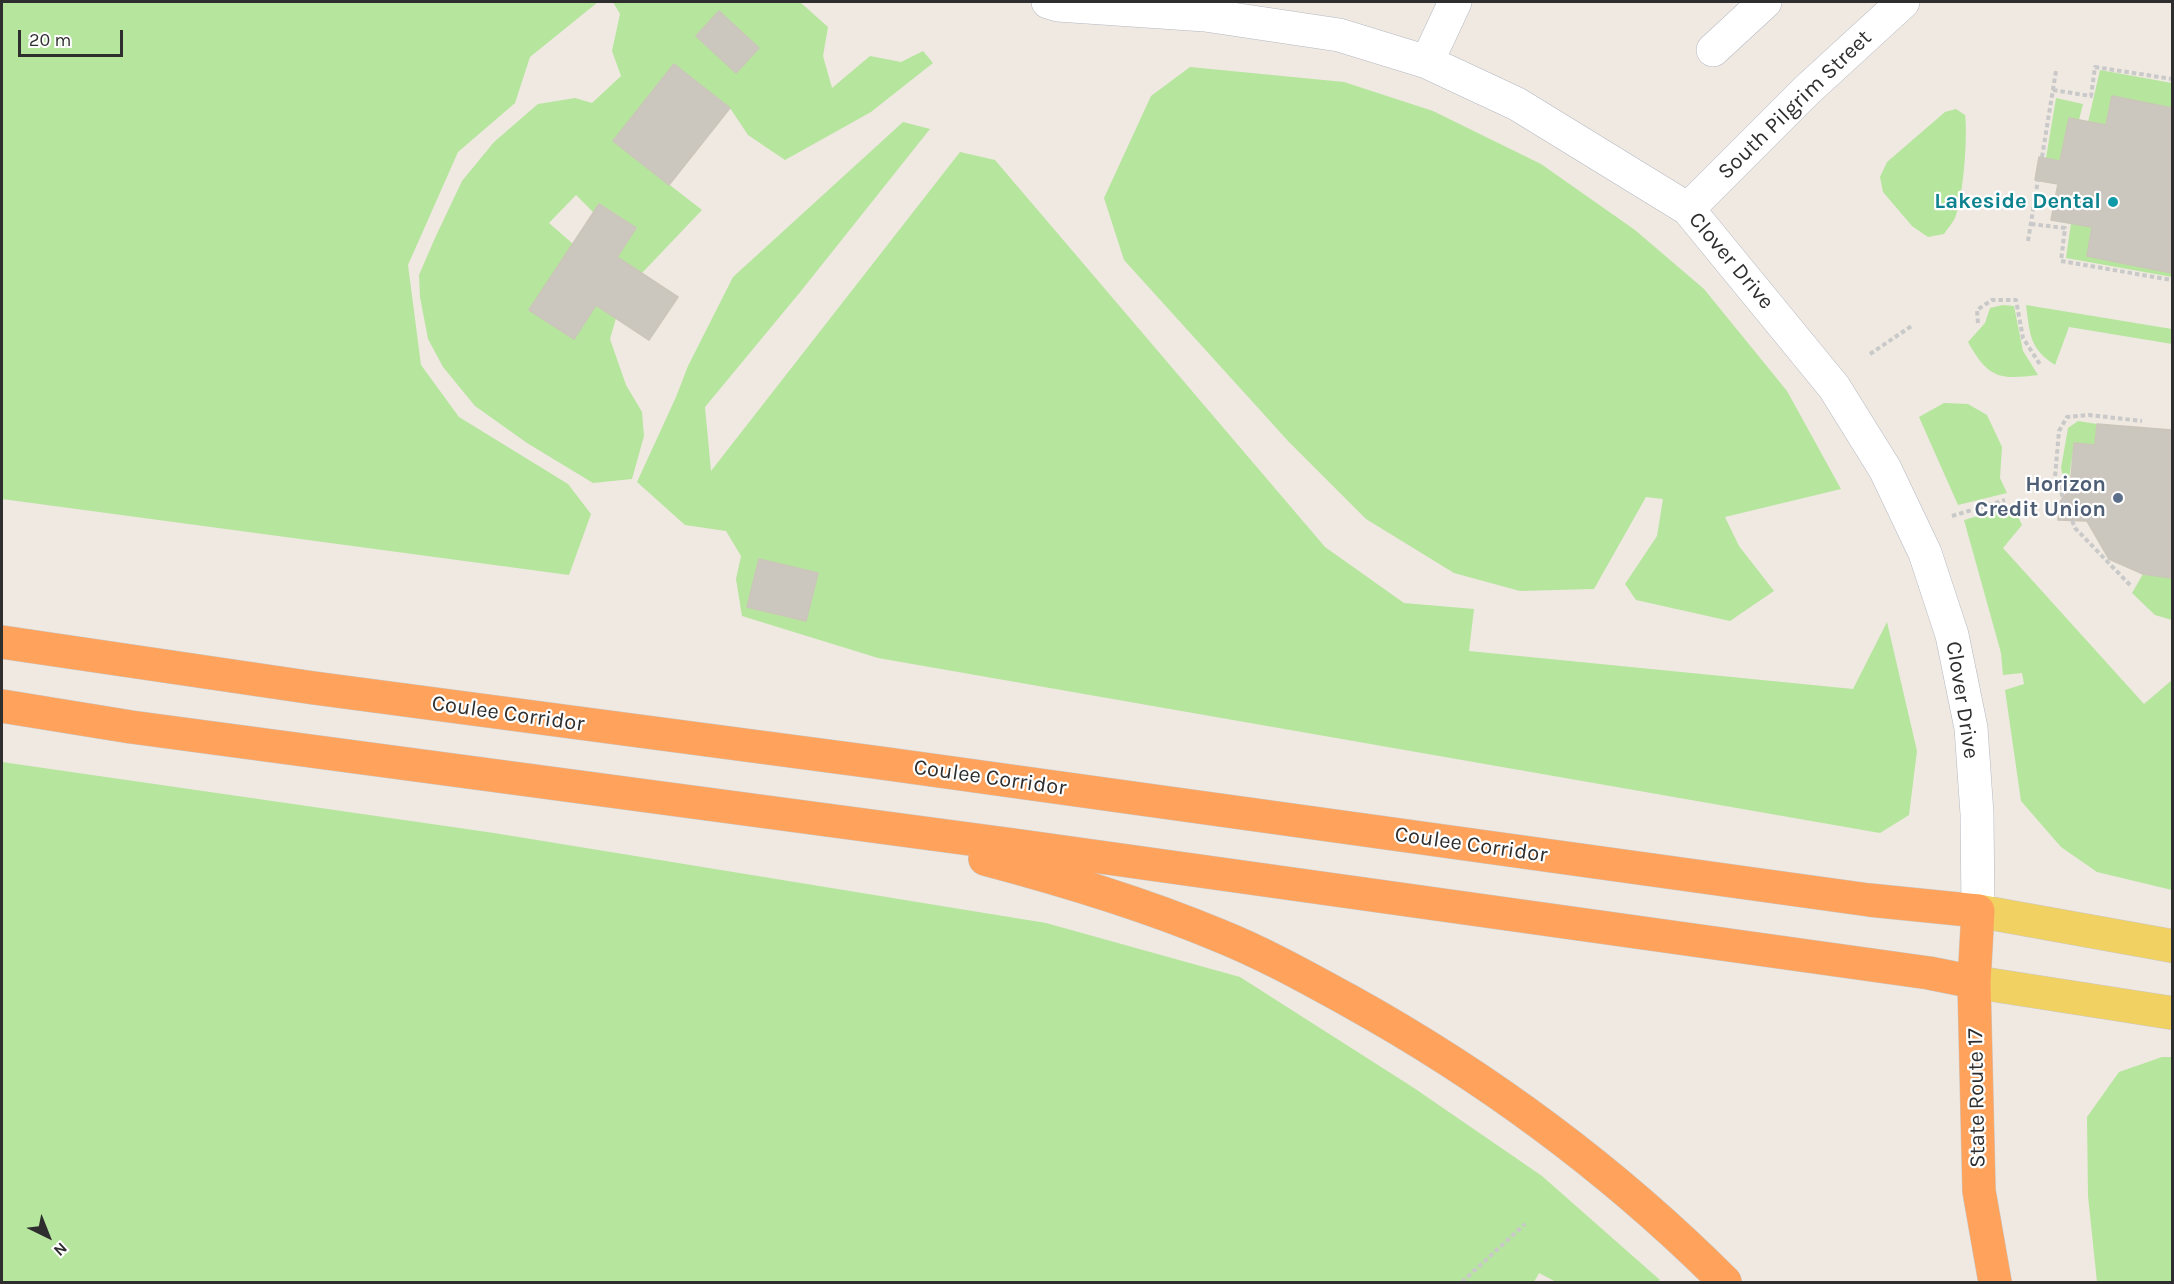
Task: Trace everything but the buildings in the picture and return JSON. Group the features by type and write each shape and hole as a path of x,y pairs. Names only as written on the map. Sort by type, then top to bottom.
{"highway":[{"name":"Coulee Corridor","path":"2,642 314,688 881,763 1857,899 1978,911"},
{"path":"2,706 131,727 1524,915 1929,973 1974,982"},
{"path":"888,830 1131,901 1220,935 1322,986 1394,1026 1532,1114 1687,1243 1725,1282"},
{"name":"State Route 17","path":"1978,911 1974,982 1979,1191 1995,1282"}],"main road":[{"path":"1978,911 2172,946"},
{"path":"1974,982 2172,1013"}],"street":[{"name":"Clover Drive","path":"1048,2 1059,5 1205,15 1339,35 1427,62 1517,104 1688,209 1834,387 1885,469 1925,553 1952,635 1971,728 1977,814 1978,911"},
{"path":"1427,62 1455,2"},
{"path":"1713,50 1765,2"},
{"name":"South Pilgrim Street","path":"1688,209 1806,91 1903,2"}],"path":[{"path":"2053,90 2091,96 2095,67 2172,79"},
{"path":"2042,157 2056,71"},
{"path":"2028,241 2038,180"},
{"path":"2031,224 2065,228 2061,261 2172,280"},
{"path":"1978,323 1977,310 1992,300 2016,300 2023,338 2041,366"},
{"path":"1870,354 1913,325"},
{"path":"2130,585 2074,528 2055,477 2058,431 2067,417 2089,415 2142,422"},
{"path":"1952,516 2005,500"},
{"path":"1462,1282 1525,1224"}],"green space":[{"path":"2,2 598,2 530,57 515,103 458,152 408,265 421,365 459,417 568,484 591,514 569,575 2,499"},
{"path":"613,2 800,2 828,27 823,56 832,88 870,56 901,62 923,51 933,63 871,112 785,160 748,135 730,108 674,64 613,141 702,210 642,273 617,257 636,228 600,204 594,213 576,195 549,223 573,244 530,310 574,339 596,305 616,318 610,339 626,385 642,412 644,436 632,479 593,483 527,443 475,406 443,367 428,339 420,297 419,275 462,181 494,142 538,104 575,98 592,103 621,76 612,51 620,14","holes":["719,11 759,48 736,73 696,36"]},
{"path":"1190,67 1344,82 1433,111 1541,164 1635,230 1704,289 1787,391 1841,489 1725,517 1739,546 1774,591 1730,621 1636,600 1625,584 1657,536 1663,499 1646,497 1594,589 1520,591 1454,573 1366,519 1288,441 1124,260 1104,198 1151,96"},
{"path":"2100,70 2172,83 2172,108 2112,96 2106,125 2088,122"},
{"path":"2056,98 2083,104 2079,120 2069,118 2060,161 2046,158"},
{"path":"1956,109 1965,115 1966,125 1964,168 1958,209 1954,220 1944,234 1928,237 1912,226 1883,192 1880,177 1887,162 1945,112"},
{"path":"903,122 930,129 705,407 711,471 960,152 995,160 1325,547 1404,603 1474,609 1469,651 1853,689 1887,622 1917,751 1909,815 1880,833 878,658 742,616 736,579 741,556 726,531 685,525 637,482 688,366 733,277","holes":["759,559 818,573 806,621 747,607"]},
{"path":"2071,223 2092,227 2087,256 2172,273 2172,277 2066,258"},
{"path":"2003,305 2014,306 2023,351 2038,375 2013,377 1996,374 1982,363 1968,342 1985,323 1990,308"},
{"path":"2026,305 2172,329 2172,344 2069,327 2055,365 2040,353 2032,340"},
{"path":"1944,403 1968,404 1987,415 2002,447 2000,478 2007,493 1958,505 1919,417"},
{"path":"2078,421 2097,424 2095,445 2074,444 2067,492 2061,468 2068,428"},
{"path":"2013,506 2022,525 2003,548 2144,704 2172,680 2172,890 2097,872 2061,847 2021,801 2005,690 2024,684 2022,673 2003,675 2001,653 1964,520"},
{"path":"2143,574 2172,578 2172,620 2155,615 2132,593"},
{"path":"2,762 494,833 1046,923 1240,977 1414,1088 1542,1176 1660,1280 1657,1282 1556,1282 1539,1273 1534,1282 2,1282"},
{"path":"2162,1057 2172,1057 2172,1282 2097,1282 2088,1196 2087,1117 2119,1072"}],"place":[{"name":"Lakeside Dental","path":"2113,202"},
{"name":"Horizon Credit Union","path":"2118,498"}]}
